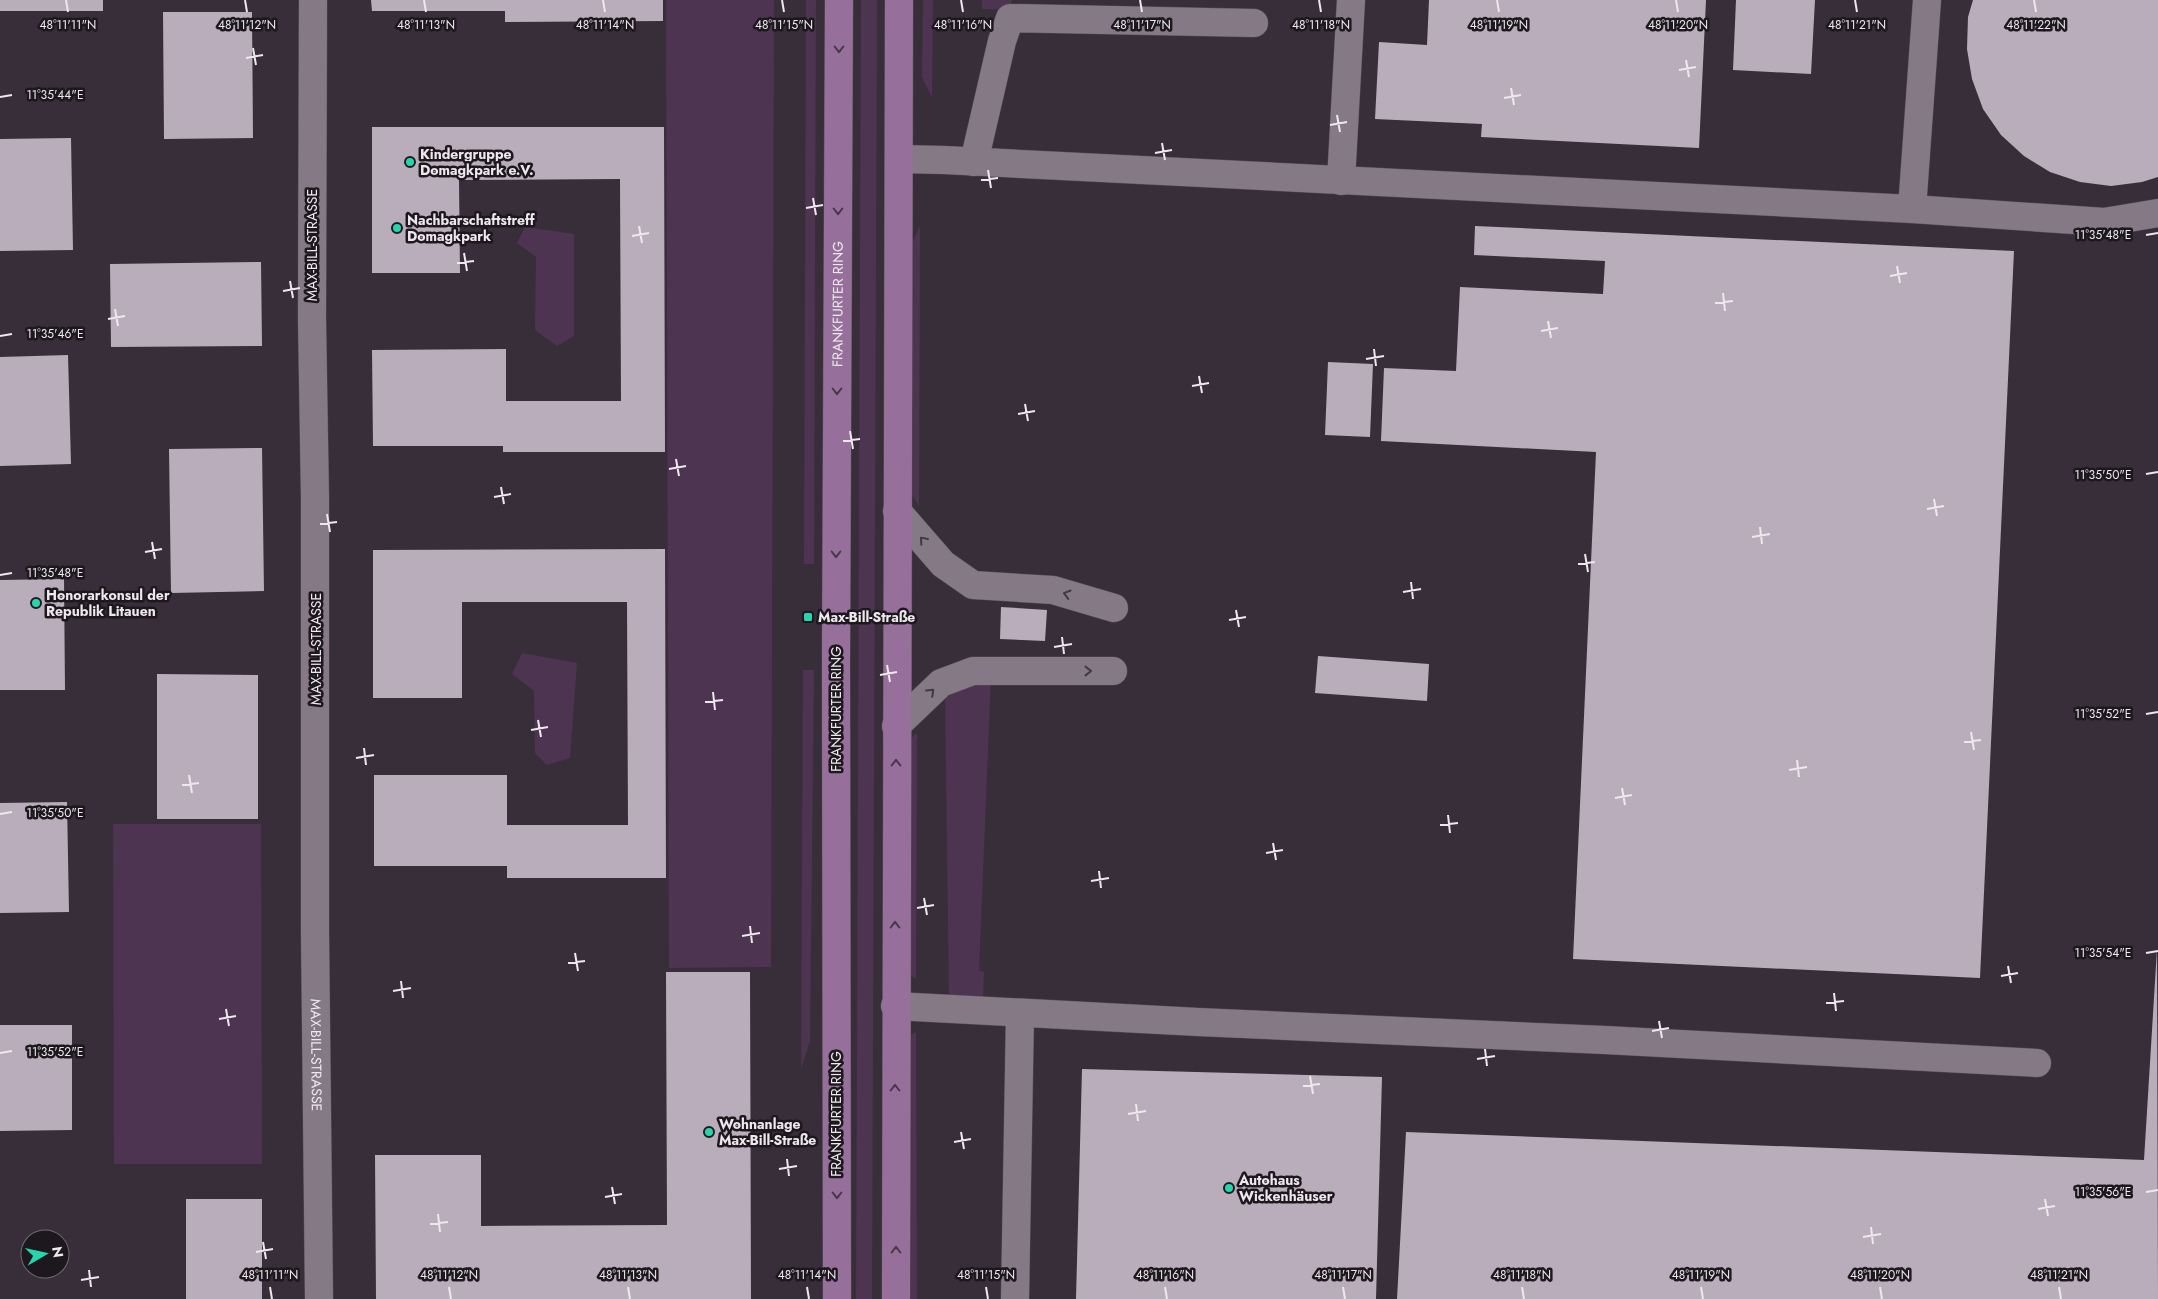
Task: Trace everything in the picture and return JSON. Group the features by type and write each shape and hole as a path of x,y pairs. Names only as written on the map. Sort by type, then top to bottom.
{"main road":[{"name":"FRANKFURTER RING","path":"838,1299 836,651 839,0"},
{"path":"896,1299 895,1006 899,0"}],"street":[{"name":"MAX-BILL-STRASSE","path":"313,0 312,320 316,575 315,932 319,1299"},
{"path":"1341,181 1351,0"},
{"path":"1912,209 1927,0"},
{"path":"974,162 1002,41 1014,9 1254,23"},
{"path":"899,159 1912,209 2104,222 2158,213"},
{"path":"897,511 943,564 973,585 1053,590 1114,608"},
{"path":"896,726 941,683 972,671 1113,670"},
{"path":"895,1006 2037,1063"},
{"path":"1014,1299 1020,1013"}],"shaded area":[{"path":"666,0 774,0 771,967 669,968"},
{"path":"806,0 816,0 814,564 804,564"},
{"path":"861,0 877,0 872,1299 856,1299"},
{"path":"923,0 933,0 932,98 922,77"},
{"path":"982,0 1012,0 1009,9 982,9"},
{"path":"920,226 919,506 908,488 907,253"},
{"path":"525,227 574,234 574,336 557,346 535,330 536,257 517,243"},
{"path":"522,653 577,663 570,758 547,765 535,753 534,691 512,674"},
{"path":"803,670 814,670 810,1041 801,1069"},
{"path":"991,676 979,970 984,972 983,999 949,997 945,691"},
{"path":"917,733 916,979 905,971 905,743"},
{"path":"113,824 261,824 262,1164 114,1164"},
{"path":"916,1032 917,1299 905,1299 905,1038"}],"building":[{"path":"0,0 103,0 103,11 0,11"},
{"path":"371,0 663,0 663,21 505,22 505,11 372,11"},
{"path":"1429,0 1706,0 1699,148 1481,137 1482,124 1375,119 1379,42 1427,45"},
{"path":"1736,0 1815,0 1811,74 1733,70"},
{"path":"1973,0 2158,0 2158,177 2142,182 2111,186 2080,182 2050,172 2024,156 2001,135 1983,109 1972,79 1967,49 1968,17"},
{"path":"163,12 252,12 253,138 164,139"},
{"path":"372,127 664,127 665,452 503,452 503,446 373,446 372,350 506,349 506,401 621,401 620,179 459,180 460,273 372,273"},
{"path":"71,138 73,250 0,251 0,139"},
{"path":"1475,226 2014,251 1980,978 1573,959 1596,452 1381,441 1384,368 1456,371 1460,287 1603,294 1605,261 1474,255"},
{"path":"261,262 262,346 111,347 110,264"},
{"path":"68,355 71,464 0,466 0,357"},
{"path":"1328,362 1373,364 1370,437 1325,435"},
{"path":"262,448 264,591 171,593 169,449"},
{"path":"665,549 666,878 507,878 507,866 374,866 374,775 507,775 507,825 628,825 627,602 462,602 462,698 373,698 373,550"},
{"path":"64,579 65,690 0,690 0,580"},
{"path":"1001,607 1047,610 1045,641 1000,639"},
{"path":"1318,656 1429,664 1427,701 1315,693"},
{"path":"157,674 258,675 258,819 157,819"},
{"path":"67,802 69,912 0,913 0,803"},
{"path":"2157,949 2158,1299 1397,1299 1406,1132 2144,1160"},
{"name":"Wohnanlage Max-Bill-Straße","path":"666,972 750,972 751,1299 376,1299 375,1155 481,1155 481,1226 667,1225"},
{"path":"0,1025 72,1025 72,1130 0,1131"},
{"name":"Autohaus Wickenhäuser","path":"1082,1069 1382,1077 1376,1299 1076,1299"},
{"path":"186,1199 262,1199 262,1299 186,1299"}],"place":[{"name":"Kindergruppe Domagkpark e.V.","path":"410,162"},
{"name":"Nachbarschaftstreff Domagkpark","path":"397,228"},
{"name":"Honorarkonsul der Republik Litauen","path":"36,603"},
{"name":"Max-Bill-Straße","path":"808,617"},
{"name":"Wohnanlage Max-Bill-Straße","path":"709,1132"},
{"name":"Autohaus Wickenhäuser","path":"1229,1188"}]}
